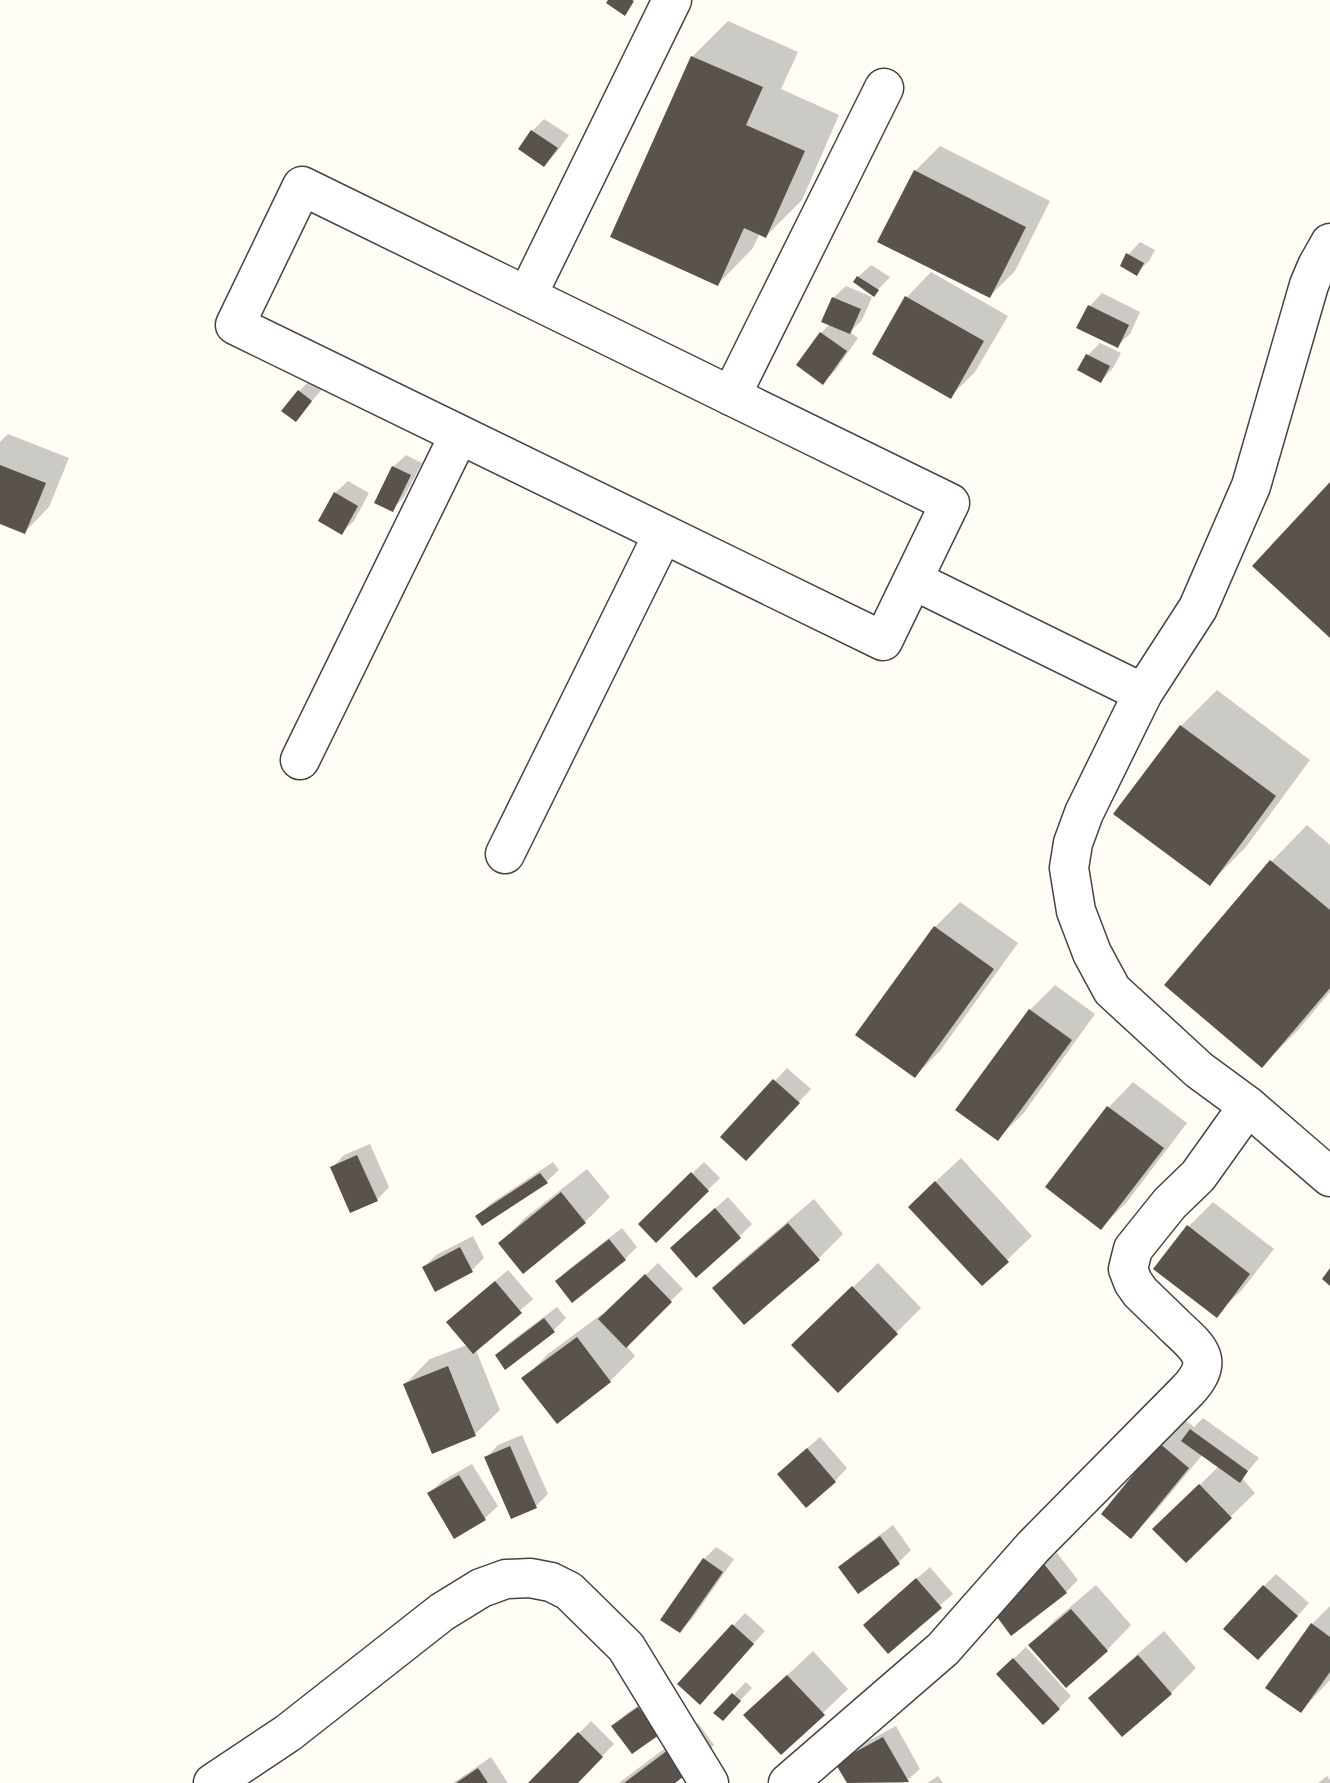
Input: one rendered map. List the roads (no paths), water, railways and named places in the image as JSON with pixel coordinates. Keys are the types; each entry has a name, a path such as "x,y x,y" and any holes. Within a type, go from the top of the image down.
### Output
{"street":[{"path":"527,296 672,0"},
{"path":"731,396 884,88"},
{"path":"302,186 527,296 950,503 883,641 235,325 302,186"},
{"path":"1330,243 1309,285 1251,485 1198,608 1143,693 1084,813 1073,843 1069,868 1076,911 1092,953 1112,990 1199,1070 1248,1107 1330,1177"},
{"path":"300,760 459,435"},
{"path":"505,854 663,534"},
{"path":"913,580 1143,693"},
{"path":"788,1783 943,1649 1033,1547 1197,1380 1202,1361 1199,1348 1140,1292 1128,1269 1129,1262 1133,1249 1170,1203 1198,1177 1248,1107"},
{"path":"213,1783 288,1733 442,1612 481,1588 506,1579 530,1578 551,1582 569,1591 626,1647 709,1783"}]}
